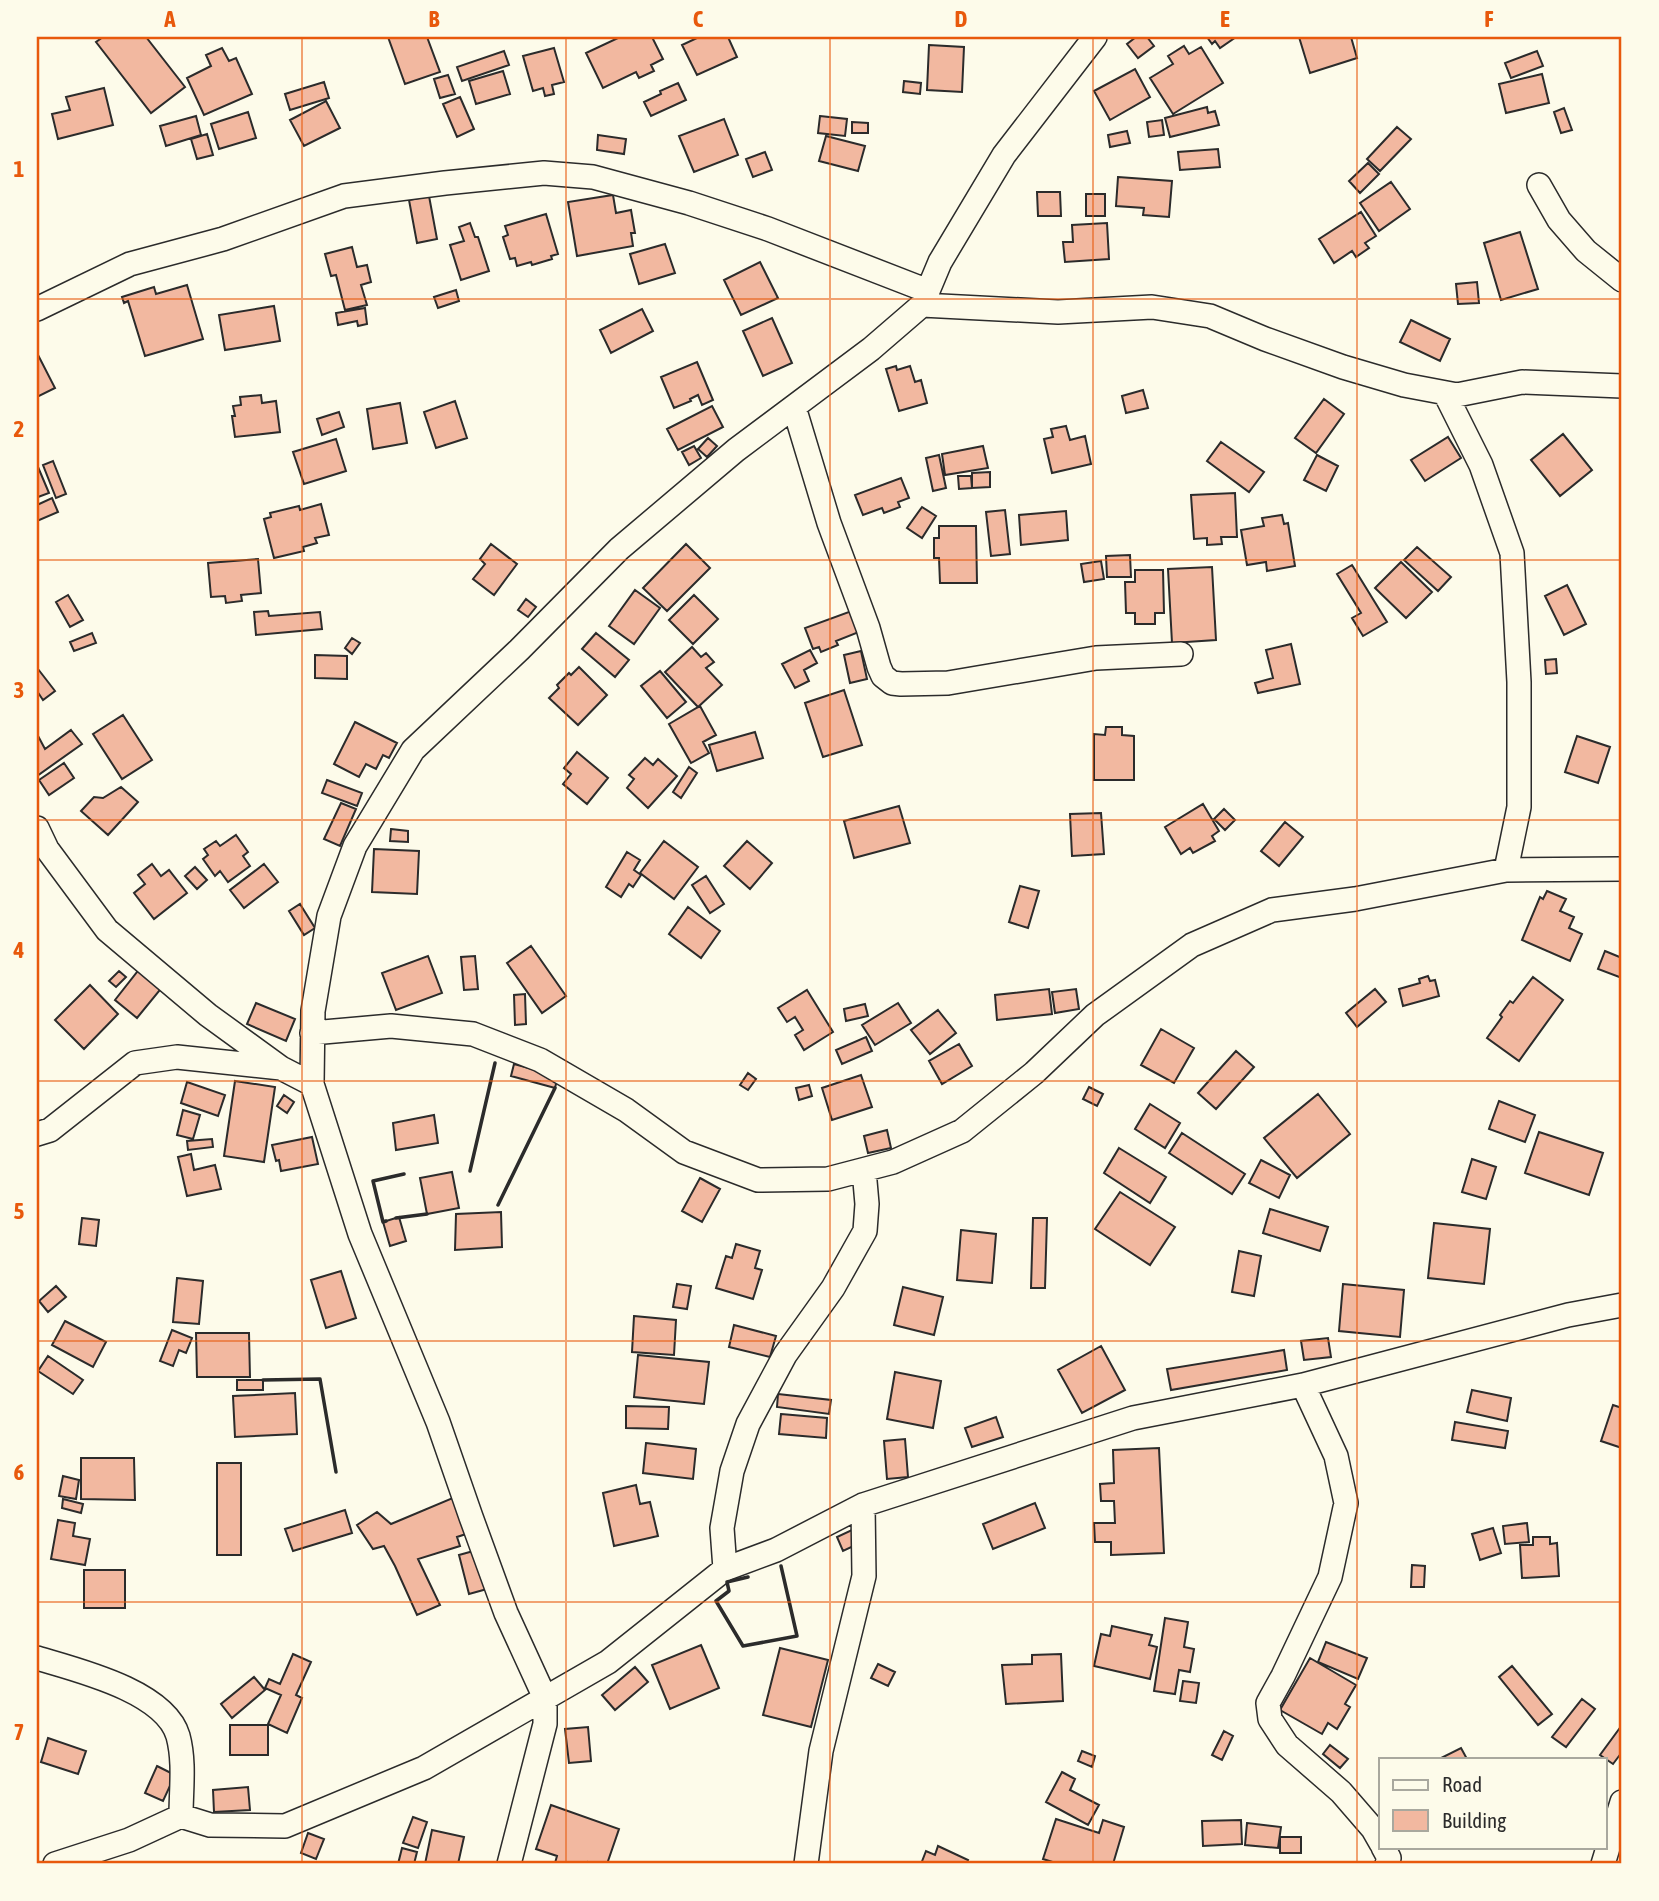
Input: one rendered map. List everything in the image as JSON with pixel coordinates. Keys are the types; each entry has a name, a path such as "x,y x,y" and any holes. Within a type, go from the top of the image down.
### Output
{"street":[{"path":"509,1864 545,1724 545,1698 506,1613 438,1422 360,1234 312,1084 313,1011 329,916 355,846 413,750 519,650 619,549 736,450 871,349 925,298 940,262 1004,155 1095,37"},
{"path":"37,309 130,264 223,239 344,196 544,173 593,177 688,202 768,229 925,298 1058,312 1152,307 1210,316 1265,340 1342,368 1457,395 1522,382 1622,386"},
{"path":"1539,185 1559,220 1586,251 1622,280"},
{"path":"1445,393 1481,465 1511,553 1519,682 1519,807 1506,870"},
{"path":"794,407 829,523 868,628 879,667 883,676 892,683 948,683 1096,658 1181,654"},
{"path":"37,828 47,849 107,930 208,1015 281,1068 312,1084"},
{"path":"313,1033 391,1026 473,1034 540,1060 626,1110 684,1152 758,1180 828,1180 893,1162 962,1131 1034,1073 1095,1016 1192,945 1272,911 1506,870 1622,869"},
{"path":"37,1134 50,1130 135,1063 177,1057 281,1068"},
{"path":"725,1569 722,1528 733,1471 748,1424 785,1355 834,1288 865,1231 867,1204 864,1170"},
{"path":"55,1864 129,1840 181,1816 210,1825 285,1826 424,1768 608,1662 725,1569 776,1550 863,1504 1133,1418 1303,1385 1568,1315 1622,1305"},
{"path":"1303,1385 1336,1456 1346,1503 1330,1577 1268,1703 1270,1719 1287,1745 1341,1792 1379,1840"},
{"path":"806,1864 821,1751 864,1576 863,1504"},
{"path":"37,1658 99,1677 141,1695 161,1709 177,1733 182,1761 181,1816"},
{"path":"1603,1864 1622,1802"},
{"path":"1384,1848 1389,1858 1387,1864"}],"building":[{"path":"103,37 146,37 185,87 151,113 96,42"},
{"path":"388,37 427,37 440,72 405,84"},
{"path":"620,37 652,37 663,59 651,65 654,71 639,78 636,72 603,88 586,53"},
{"path":"699,37 728,37 737,57 697,75 682,45"},
{"path":"1136,37 1147,37 1154,46 1138,58 1127,44"},
{"path":"1207,37 1236,37 1220,48 1215,41 1212,44"},
{"path":"1299,37 1351,37 1357,58 1310,73"},
{"path":"929,45 964,47 962,92 927,90"},
{"path":"1184,46 1189,54 1201,47 1223,83 1173,114 1150,78 1173,64 1168,56"},
{"path":"222,48 229,61 236,58 252,94 204,115 187,78 211,66 206,55"},
{"path":"554,48 564,82 552,85 554,94 545,96 543,88 533,91 523,56"},
{"path":"504,51 509,65 462,81 457,67"},
{"path":"1537,51 1543,66 1511,78 1505,63"},
{"path":"1135,69 1150,97 1110,120 1094,91"},
{"path":"503,71 510,94 476,104 469,81"},
{"path":"1542,74 1549,103 1506,113 1499,84"},
{"path":"448,75 455,94 440,98 434,79"},
{"path":"904,81 921,83 920,94 903,92"},
{"path":"324,82 329,98 290,110 285,94"},
{"path":"678,83 686,100 651,116 644,102"},
{"path":"104,88 113,125 58,139 52,114 70,110 66,97"},
{"path":"460,97 474,129 457,137 443,104"},
{"path":"326,101 340,128 304,146 290,120"},
{"path":"1207,107 1208,113 1215,111 1219,125 1170,137 1165,118"},
{"path":"1564,108 1572,130 1561,133 1554,112"},
{"path":"248,112 256,138 219,149 211,124"},
{"path":"196,116 201,135 166,146 160,126"},
{"path":"820,116 847,119 845,136 818,133"},
{"path":"724,119 738,155 694,172 679,136"},
{"path":"1162,120 1164,135 1149,137 1147,122"},
{"path":"852,122 868,123 868,133 852,133"},
{"path":"1397,127 1411,139 1380,171 1367,159"},
{"path":"1127,131 1130,143 1110,147 1108,135"},
{"path":"207,134 213,155 197,159 191,139"},
{"path":"598,135 626,139 624,154 597,150"},
{"path":"826,136 865,146 858,171 819,161"},
{"path":"1218,149 1220,167 1180,170 1178,152"},
{"path":"765,152 772,170 753,177 746,159"},
{"path":"1368,163 1379,174 1360,193 1349,181"},
{"path":"1118,177 1172,181 1169,217 1143,215 1144,208 1116,206"},
{"path":"1391,182 1410,209 1379,231 1360,203"},
{"path":"1037,192 1060,192 1061,216 1038,216"},
{"path":"1086,194 1105,194 1105,216 1086,216"},
{"path":"613,195 616,213 631,210 635,233 631,233 633,246 577,256 568,202"},
{"path":"429,196 437,239 417,243 409,200"},
{"path":"1361,212 1376,236 1365,243 1369,248 1356,257 1352,251 1334,263 1319,239"},
{"path":"546,214 558,254 551,256 552,259 532,265 531,262 517,266 515,258 510,259 503,237 508,235 505,226"},
{"path":"470,223 475,237 478,237 489,271 461,280 450,245 464,241 459,227"},
{"path":"1107,223 1109,259 1065,262 1063,242 1073,242 1072,225"},
{"path":"1520,232 1538,289 1501,300 1484,243"},
{"path":"665,244 675,273 639,284 630,254"},
{"path":"352,247 357,267 367,265 371,282 361,285 367,305 345,310 336,275 331,276 325,254"},
{"path":"760,262 778,298 741,315 724,280"},
{"path":"1477,282 1479,303 1458,304 1456,284"},
{"path":"187,285 203,339 145,356 128,301 124,303 122,297 154,287 156,294"},
{"path":"456,290 459,301 438,308 434,297"},
{"path":"274,306 280,341 225,350 219,315"},
{"path":"365,308 367,324 358,326 357,321 338,325 336,313"},
{"path":"642,309 653,331 611,353 600,330"},
{"path":"772,318 792,363 763,376 743,331"},
{"path":"1411,320 1450,339 1440,361 1400,342"},
{"path":"37,353 55,388 37,397"},
{"path":"697,362 713,400 702,405 698,395 674,408 661,377"},
{"path":"896,366 897,370 910,366 915,382 921,380 927,403 899,411 886,369"},
{"path":"1143,390 1148,408 1126,413 1122,396"},
{"path":"261,395 262,403 276,401 280,432 235,437 233,406 241,405 240,397"},
{"path":"1324,399 1344,414 1316,453 1295,438"},
{"path":"455,401 467,438 436,448 424,412"},
{"path":"400,403 407,443 373,449 367,409"},
{"path":"712,406 723,427 678,450 667,429"},
{"path":"339,412 344,427 322,435 317,419"},
{"path":"1066,426 1070,440 1085,436 1091,464 1052,473 1044,439 1053,437 1051,429"},
{"path":"1563,434 1592,470 1560,496 1531,460"},
{"path":"1448,437 1461,458 1425,481 1411,460"},
{"path":"708,438 717,446 707,457 698,449"},
{"path":"336,439 346,471 304,484 293,452"},
{"path":"1221,442 1264,472 1249,492 1207,461"},
{"path":"694,446 701,458 689,465 682,452"},
{"path":"983,446 988,468 945,475 942,454"},
{"path":"939,455 946,488 933,491 926,458"},
{"path":"1317,455 1338,466 1326,491 1304,480"},
{"path":"53,461 66,494 56,498 43,465"},
{"path":"37,468 49,493 38,497"},
{"path":"990,472 990,487 972,488 972,473"},
{"path":"958,476 971,476 972,488 959,489"},
{"path":"901,478 909,498 898,502 900,507 884,513 882,508 863,515 855,495"},
{"path":"1235,493 1237,537 1221,537 1222,544 1207,545 1207,538 1194,539 1191,495"},
{"path":"52,498 58,512 37,521 37,505"},
{"path":"321,504 329,535 315,538 317,543 303,547 304,551 274,558 264,519 271,517 270,513 299,506 300,510"},
{"path":"922,507 936,516 922,538 907,528"},
{"path":"1005,510 1010,554 991,556 986,512"},
{"path":"1066,511 1068,540 1021,545 1019,515"},
{"path":"1282,515 1284,524 1288,523 1295,566 1267,571 1266,562 1247,565 1241,530 1264,526 1262,518"},
{"path":"939,526 976,526 977,583 940,583 939,558 934,558 934,538 939,538"},
{"path":"491,544 517,564 494,595 473,579 485,564 480,559"},
{"path":"686,544 710,568 667,611 643,588"},
{"path":"1417,547 1451,577 1438,591 1404,560"},
{"path":"1130,555 1131,577 1107,577 1106,556"},
{"path":"258,559 261,593 241,595 242,601 226,603 225,596 211,597 208,563"},
{"path":"1101,561 1104,579 1084,582 1081,564"},
{"path":"1401,562 1432,592 1406,618 1375,588"},
{"path":"1352,565 1387,622 1363,636 1352,618 1361,613 1337,574"},
{"path":"1212,567 1216,640 1172,643 1168,569"},
{"path":"1135,570 1163,570 1164,613 1155,613 1155,624 1135,624 1135,613 1126,613 1125,582 1135,582"},
{"path":"1567,585 1586,624 1564,635 1545,596"},
{"path":"635,590 660,608 634,644 609,626"},
{"path":"68,595 83,620 70,627 56,602"},
{"path":"694,595 718,619 693,644 669,620"},
{"path":"526,599 536,607 528,617 518,610"},
{"path":"857,609 864,630 836,641 838,645 821,652 819,647 813,649 805,628"},
{"path":"268,611 269,616 320,612 322,629 256,635 254,612"},
{"path":"92,633 96,643 74,651 70,642"},
{"path":"596,633 629,660 615,677 582,649"},
{"path":"352,638 360,643 352,654 345,648"},
{"path":"1291,644 1300,684 1258,693 1255,683 1273,678 1266,650"},
{"path":"692,647 701,657 706,653 714,662 706,668 722,685 698,707 665,672"},
{"path":"810,650 817,663 804,670 809,681 795,688 782,664"},
{"path":"861,651 867,679 850,683 844,655"},
{"path":"315,655 347,656 347,679 315,678"},
{"path":"1556,659 1557,673 1546,674 1545,660"},
{"path":"579,667 607,695 578,725 549,698 559,688 557,685"},
{"path":"38,669 55,691 43,700 37,691"},
{"path":"660,671 686,702 667,718 641,686"},
{"path":"844,690 862,745 823,757 805,703"},
{"path":"700,706 716,735 703,742 709,753 691,763 669,724"},
{"path":"123,715 152,760 122,779 93,734"},
{"path":"355,722 397,743 389,758 383,755 376,769 366,764 359,777 334,764"},
{"path":"1106,727 1122,727 1122,735 1134,736 1134,780 1094,780 1094,734 1105,735"},
{"path":"71,730 82,744 37,776 37,734 45,749"},
{"path":"755,732 763,758 717,771 709,745"},
{"path":"1577,736 1610,747 1598,783 1565,772"},
{"path":"577,752 608,778 587,804 563,784 571,774 564,768"},
{"path":"645,758 653,765 658,759 677,776 648,808 627,788 634,779 629,775"},
{"path":"64,763 74,778 49,795 39,780"},
{"path":"689,767 697,773 681,798 673,792"},
{"path":"327,780 362,793 357,806 322,793"},
{"path":"121,787 138,802 108,835 81,811 94,797 103,798"},
{"path":"341,803 356,809 340,846 324,839"},
{"path":"1203,804 1219,831 1212,836 1215,841 1193,853 1190,848 1181,854 1165,827"},
{"path":"899,806 910,843 854,858 844,821"},
{"path":"1224,809 1235,820 1225,830 1214,819"},
{"path":"1101,813 1104,854 1072,856 1070,814"},
{"path":"1285,822 1303,837 1279,866 1261,851"},
{"path":"391,829 408,831 408,842 390,841"},
{"path":"236,835 248,852 243,856 250,866 228,882 220,871 215,876 203,859 208,855 204,849 216,841 220,846"},
{"path":"664,841 698,867 674,899 640,873"},
{"path":"747,841 772,863 750,889 724,866"},
{"path":"374,849 419,851 417,894 372,892"},
{"path":"627,852 640,860 634,870 641,875 633,887 629,884 621,897 606,887"},
{"path":"152,864 161,876 169,870 187,893 154,919 134,893 145,884 138,875"},
{"path":"264,864 278,882 244,908 230,890"},
{"path":"195,867 207,880 197,889 185,876"},
{"path":"706,876 724,904 710,913 692,885"},
{"path":"1020,886 1039,891 1028,928 1009,922"},
{"path":"1547,891 1566,899 1560,911 1574,917 1569,928 1582,934 1570,961 1522,940 1540,897 1543,899"},
{"path":"300,904 315,928 304,935 289,911"},
{"path":"688,907 720,931 701,958 669,934"},
{"path":"531,946 566,996 542,1013 507,963"},
{"path":"1605,951 1622,958 1622,978 1598,969"},
{"path":"428,956 442,993 396,1010 382,973"},
{"path":"475,956 478,989 464,990 461,957"},
{"path":"141,967 164,985 137,1018 115,1000"},
{"path":"119,971 126,977 116,987 109,981"},
{"path":"1428,976 1430,981 1435,980 1439,996 1403,1006 1399,989 1420,983 1419,979"},
{"path":"1533,977 1563,1000 1519,1061 1487,1038 1510,1001 1513,1003"},
{"path":"90,985 118,1014 84,1049 55,1020"},
{"path":"1049,989 1052,1014 997,1020 995,995"},
{"path":"1076,989 1079,1009 1055,1013 1052,992"},
{"path":"1375,989 1386,1002 1357,1027 1346,1013"},
{"path":"807,990 833,1032 804,1050 795,1035 803,1030 795,1017 787,1022 778,1008"},
{"path":"525,994 526,1024 515,1025 514,995"},
{"path":"256,1003 295,1019 286,1041 247,1024"},
{"path":"898,1003 911,1023 875,1045 862,1025"},
{"path":"865,1004 868,1016 846,1021 844,1009"},
{"path":"938,1010 956,1033 930,1054 911,1030"},
{"path":"1161,1029 1194,1048 1174,1083 1141,1065"},
{"path":"866,1037 872,1051 842,1064 836,1050"},
{"path":"959,1044 972,1066 942,1084 929,1061"},
{"path":"1236,1051 1254,1067 1216,1109 1198,1093"},
{"path":"514,1064 558,1076 555,1088 511,1076"},
{"path":"748,1073 756,1079 748,1090 740,1085"},
{"path":"861,1075 872,1107 832,1120 822,1088"},
{"path":"235,1081 275,1087 264,1162 224,1156"},
{"path":"187,1082 225,1095 218,1116 181,1103"},
{"path":"809,1085 812,1096 799,1100 796,1088"},
{"path":"1089,1087 1103,1094 1097,1106 1083,1099"},
{"path":"1318,1094 1350,1134 1297,1178 1264,1138"},
{"path":"284,1095 294,1102 287,1113 277,1106"},
{"path":"1499,1101 1535,1115 1525,1142 1489,1129"},
{"path":"1150,1104 1180,1123 1165,1148 1135,1129"},
{"path":"183,1110 200,1115 193,1139 177,1135"},
{"path":"434,1115 438,1143 396,1150 393,1123"},
{"path":"887,1130 891,1148 868,1153 864,1136"},
{"path":"1539,1132 1603,1153 1589,1195 1525,1173"},
{"path":"1182,1133 1245,1174 1232,1194 1169,1153"},
{"path":"312,1137 318,1164 281,1171 272,1145"},
{"path":"212,1139 213,1147 188,1150 187,1141"},
{"path":"1119,1148 1166,1177 1150,1203 1104,1173"},
{"path":"191,1154 194,1170 215,1165 221,1189 187,1196 178,1157"},
{"path":"1472,1159 1496,1167 1486,1199 1462,1192"},
{"path":"1261,1160 1290,1175 1279,1198 1249,1183"},
{"path":"452,1172 459,1208 427,1214 420,1178"},
{"path":"700,1178 720,1189 702,1222 682,1211"},
{"path":"1120,1192 1175,1227 1150,1265 1095,1229"},
{"path":"1270,1209 1328,1227 1320,1251 1263,1233"},
{"path":"501,1212 502,1247 455,1250 456,1214"},
{"path":"399,1217 406,1241 390,1246 383,1222"},
{"path":"82,1218 99,1220 96,1246 79,1244"},
{"path":"1033,1218 1047,1218 1045,1288 1031,1288"},
{"path":"1434,1223 1490,1229 1484,1284 1428,1278"},
{"path":"961,1230 996,1234 992,1283 957,1280"},
{"path":"736,1244 760,1251 755,1268 762,1270 753,1299 716,1288 726,1256 732,1258"},
{"path":"1239,1251 1261,1256 1254,1296 1232,1292"},
{"path":"341,1271 356,1318 326,1328 311,1280"},
{"path":"177,1278 203,1281 199,1324 173,1322"},
{"path":"677,1284 691,1286 687,1309 673,1307"},
{"path":"1343,1284 1404,1290 1400,1337 1339,1331"},
{"path":"56,1286 66,1297 48,1312 39,1301"},
{"path":"903,1287 943,1297 934,1335 894,1325"},
{"path":"634,1316 676,1320 674,1355 632,1352"},
{"path":"65,1321 106,1342 93,1367 52,1345"},
{"path":"734,1325 776,1336 770,1357 729,1347"},
{"path":"172,1330 192,1338 186,1353 179,1350 173,1366 160,1361"},
{"path":"196,1333 249,1333 250,1377 197,1377"},
{"path":"1328,1338 1331,1357 1304,1360 1301,1341"},
{"path":"1101,1346 1125,1390 1082,1413 1058,1370"},
{"path":"1284,1350 1287,1370 1171,1390 1167,1369"},
{"path":"638,1355 709,1362 704,1404 634,1397"},
{"path":"48,1356 83,1380 73,1394 38,1371"},
{"path":"895,1372 941,1381 933,1428 887,1419"},
{"path":"237,1380 263,1380 263,1390 237,1390"},
{"path":"1472,1390 1511,1398 1507,1421 1467,1412"},
{"path":"295,1393 297,1434 235,1437 233,1396"},
{"path":"778,1394 831,1400 829,1414 777,1407"},
{"path":"1613,1405 1622,1408 1622,1448 1601,1441"},
{"path":"626,1406 669,1407 668,1429 626,1428"},
{"path":"781,1414 827,1418 826,1438 779,1434"},
{"path":"996,1417 1003,1437 972,1447 965,1428"},
{"path":"1455,1422 1508,1431 1505,1448 1452,1440"},
{"path":"905,1439 908,1477 887,1479 884,1441"},
{"path":"646,1443 696,1449 693,1479 643,1473"},
{"path":"1159,1448 1164,1553 1111,1555 1111,1542 1095,1542 1094,1523 1115,1523 1114,1501 1101,1501 1100,1484 1114,1483 1113,1450"},
{"path":"81,1458 134,1458 135,1500 81,1499"},
{"path":"217,1463 241,1463 241,1555 217,1555"},
{"path":"63,1476 79,1480 76,1499 59,1496"},
{"path":"636,1485 640,1504 650,1502 658,1536 614,1546 603,1493"},
{"path":"455,1497 466,1534 457,1537 460,1546 418,1559 440,1605 417,1615 384,1546 373,1549 357,1525 377,1512 391,1524"},
{"path":"63,1499 83,1504 81,1513 62,1508"},
{"path":"1035,1503 1045,1528 993,1549 983,1524"},
{"path":"345,1510 352,1533 293,1551 285,1529"},
{"path":"58,1520 75,1523 73,1536 90,1539 85,1565 51,1559"},
{"path":"1527,1523 1529,1542 1505,1544 1503,1526"},
{"path":"1493,1528 1501,1553 1480,1560 1472,1534"},
{"path":"854,1529 860,1543 843,1551 837,1537"},
{"path":"1533,1537 1550,1537 1550,1544 1557,1543 1559,1576 1522,1578 1520,1545 1533,1545"},
{"path":"477,1550 487,1589 469,1594 459,1555"},
{"path":"1412,1565 1425,1566 1424,1587 1411,1587"},
{"path":"84,1570 125,1570 125,1608 84,1608"},
{"path":"1165,1618 1188,1622 1184,1647 1194,1649 1190,1672 1179,1670 1175,1694 1154,1691"},
{"path":"1112,1626 1152,1635 1149,1645 1157,1647 1150,1679 1094,1666 1101,1634 1110,1636"},
{"path":"1326,1642 1367,1658 1358,1679 1318,1662"},
{"path":"701,1645 719,1688 670,1709 652,1665"},
{"path":"780,1648 828,1660 811,1727 763,1715"},
{"path":"293,1654 311,1662 296,1695 302,1698 287,1733 268,1724 281,1695 265,1688 269,1679 280,1684"},
{"path":"1061,1654 1063,1701 1006,1704 1002,1665 1032,1664 1032,1655"},
{"path":"1310,1658 1356,1685 1345,1704 1350,1707 1337,1729 1328,1723 1322,1734 1280,1710"},
{"path":"878,1664 895,1672 888,1686 871,1678"},
{"path":"1512,1666 1552,1714 1538,1725 1499,1677"},
{"path":"635,1667 648,1682 615,1710 602,1695"},
{"path":"254,1677 265,1690 232,1718 221,1704"},
{"path":"1183,1681 1199,1683 1196,1703 1180,1701"},
{"path":"1582,1699 1595,1709 1566,1747 1552,1737"},
{"path":"230,1725 268,1725 268,1755 230,1755"},
{"path":"1622,1725 1622,1752 1613,1764 1600,1755"},
{"path":"588,1727 591,1761 569,1763 565,1729"},
{"path":"1224,1731 1233,1736 1222,1760 1212,1755"},
{"path":"48,1738 86,1751 78,1774 41,1762"},
{"path":"1330,1745 1348,1759 1340,1768 1323,1754"},
{"path":"1461,1748 1466,1758 1441,1758"},
{"path":"1082,1751 1095,1756 1092,1767 1078,1761"},
{"path":"157,1766 175,1775 163,1801 145,1793"},
{"path":"1062,1772 1075,1779 1070,1790 1099,1805 1088,1825 1046,1802"},
{"path":"248,1787 250,1810 214,1812 213,1790"},
{"path":"551,1805 619,1829 607,1864 559,1864 555,1863 557,1856 536,1849"},
{"path":"413,1817 427,1822 418,1848 403,1843"},
{"path":"1056,1819 1099,1833 1103,1820 1124,1827 1113,1864 1059,1864 1043,1859"},
{"path":"1241,1820 1242,1844 1203,1846 1202,1821"},
{"path":"1247,1823 1281,1827 1278,1848 1245,1845"},
{"path":"432,1830 464,1837 458,1864 425,1864"},
{"path":"308,1833 324,1839 316,1859 301,1853"},
{"path":"1280,1837 1301,1837 1301,1853 1280,1853"},
{"path":"938,1846 968,1860 966,1864 921,1864 926,1851 935,1855"},
{"path":"402,1848 417,1852 414,1864 398,1864"}],"wall":[{"path":"470,1171 495,1063"},
{"path":"498,1205 555,1088"},
{"path":"386,1221 383,1222 373,1181 404,1174"},
{"path":"396,1218 427,1214"},
{"path":"263,1380 320,1379 336,1472"},
{"path":"748,1577 727,1582 729,1591 716,1601 743,1646 797,1636 781,1566"}]}
